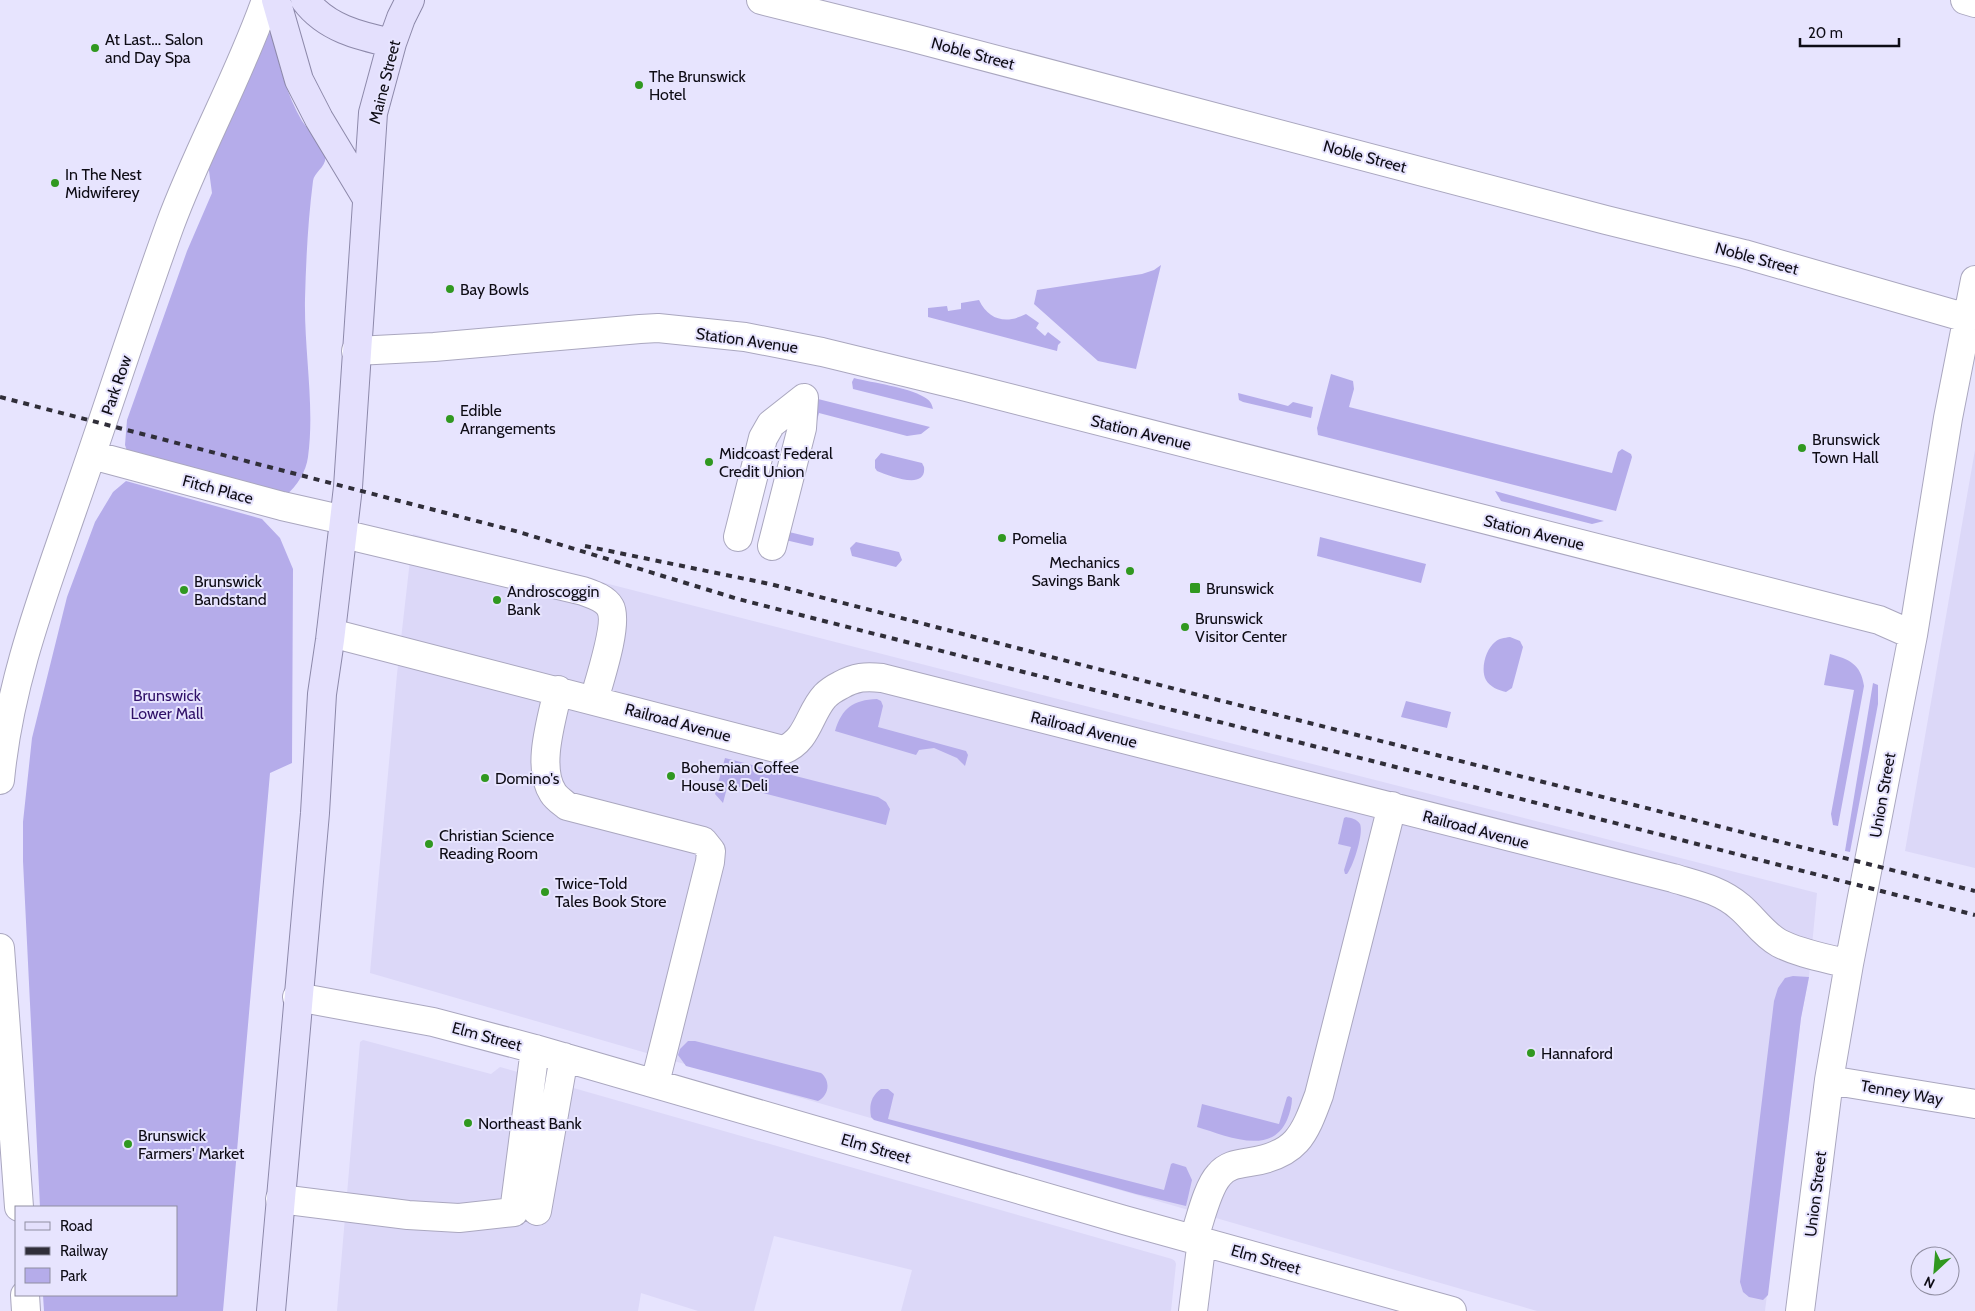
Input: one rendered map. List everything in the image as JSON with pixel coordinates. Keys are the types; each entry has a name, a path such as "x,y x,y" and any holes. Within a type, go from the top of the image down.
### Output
{"main road":[{"path":"276,0 299,80 319,119 366,197"},
{"path":"305,0 318,14 342,30 392,43"},
{"name":"Maine Street","path":"271,1311 314,812 322,694 344,527 373,113 392,43 410,0"}],"street":[{"name":"Park Row","path":"0,780 9,712 28,636 170,225 198,154 249,45 266,0"},
{"name":"Noble Street","path":"762,0 910,37 1606,220 1744,254 1967,318"},
{"path":"1965,0 1975,3"},
{"name":"Union Street","path":"1800,1311 1829,1080 1849,964 1913,635 1946,428 1975,280"},
{"name":"Station Avenue","path":"356,351 434,347 658,328 745,337 815,350 966,387 1631,556 1879,620 1913,635"},
{"path":"795,405 802,428 755,541 763,438 771,424 795,405"},
{"name":"Fitch Place","path":"92,455 264,501 344,527 583,591 600,598 610,607 612,617 606,655 594,700"},
{"name":"Railroad Avenue","path":"331,633 558,690 783,750 792,747 800,738 823,697 830,690 853,678 866,676 882,678 1673,878 1725,895 1765,933 1780,943 1804,952 1849,964"},
{"path":"558,690 545,768 547,782 553,794 567,806 703,841 711,851 710,862 655,1083"},
{"path":"1193,1311 1198,1239 1210,1191 1219,1174 1229,1167 1280,1155 1292,1146 1303,1133 1311,1116 1319,1095 1392,806"},
{"path":"0,948 19,1206"},
{"name":"Elm Street","path":"298,997 432,1022 535,1049 1452,1311"},
{"path":"280,1199 459,1218 514,1212 535,1049"},
{"path":"537,1210 564,1057"},
{"name":"Tenney Way","path":"1829,1080 1975,1104"},
{"path":"25,1296 26,1311"}],"shaded area":[{"path":"1975,450 1975,868 1905,851"},
{"path":"413,534 1817,893 1809,977 1801,1018 1765,1311 1537,1311 370,973 397,674"},
{"path":"363,1040 491,1074 500,1067 1172,1259 1176,1264 1171,1311 901,1311 912,1270 774,1236 754,1311 698,1311 641,1293 638,1311 337,1311 360,1042"}],"green space":[{"path":"269,33 273,35 280,68 292,101 302,121 321,145 325,155 325,162 313,181 308,240 305,319 310,398 308,457 300,478 286,495 128,454 125,445 127,420 187,251 212,193 207,156"},
{"path":"1161,265 1136,369 1098,361 1034,304 1037,290 1142,274 1154,270"},
{"path":"979,300 988,312 999,319 1012,319 1026,314 1039,323 1036,328 1045,336 1048,332 1061,342 1058,345 1057,351 928,317 928,308 947,306 948,311 961,309 961,303"},
{"path":"1331,374 1353,381 1354,389 1349,407 1612,473 1618,452 1622,449 1631,454 1632,457 1616,511 1318,435 1317,428"},
{"path":"854,378 900,388 917,394 926,398 933,409 853,389 852,382"},
{"path":"1238,393 1288,406 1293,402 1313,407 1311,418 1243,402 1239,400"},
{"path":"818,399 930,427 921,434 907,436 819,413 789,532 814,538 813,545 811,546 781,539"},
{"path":"881,453 922,463 924,467 923,474 920,478 906,480 877,471 875,460"},
{"name":"Brunswick Lower Mall","path":"126,481 262,519 280,538 293,569 292,763 270,773 223,1311 44,1311 43,1296 178,1296 178,1206 40,1206 23,861 23,822 32,738 67,597 95,522 113,492"},
{"path":"1495,491 1604,521 1592,524 1501,501"},
{"path":"1320,537 1426,564 1421,583 1317,556"},
{"path":"856,542 899,552 902,560 896,567 852,556 850,548"},
{"path":"1510,637 1520,641 1523,647 1512,688 1506,692 1490,685 1484,675 1484,665 1492,645 1502,638"},
{"path":"1830,654 1843,658 1853,664 1860,672 1864,686 1838,826 1833,825 1831,814 1854,690 1824,685"},
{"path":"1873,683 1878,685 1878,704 1850,852 1845,851"},
{"path":"877,699 881,701 883,706 878,727 966,751 968,755 965,766 957,758 934,748 919,750 916,755 835,731 841,716 850,707 861,701"},
{"path":"1406,701 1451,712 1447,728 1401,717"},
{"path":"725,758 878,797 886,802 890,809 886,825 728,784 723,803 715,794"},
{"path":"1344,818 1357,821 1361,828 1355,857 1347,874 1345,874 1344,870 1351,847 1338,844"},
{"path":"1793,976 1809,977 1801,1018 1768,1295 1763,1300 1749,1297 1743,1292 1740,1282 1774,1001 1778,988 1785,978"},
{"path":"688,1041 695,1041 821,1073 827,1084 825,1095 818,1101 686,1066 678,1055 680,1049"},
{"path":"881,1089 888,1089 894,1094 888,1119 1164,1190 1171,1164 1186,1167 1192,1180 1186,1206 1136,1194 874,1120 871,1117 870,1109 873,1098"},
{"path":"1287,1097 1292,1098 1292,1101 1287,1120 1280,1131 1270,1138 1259,1141 1246,1140 1197,1127 1202,1104 1279,1124"}],"railway":[{"path":"0,397 519,532 738,599 1975,915"},
{"path":"585,546 770,584 1175,689 1975,891"}],"place":[{"name":"At Last... Salon and Day Spa","path":"95,48"},
{"name":"The Brunswick Hotel","path":"639,85"},
{"name":"In The Nest Midwiferey","path":"55,183"},
{"name":"Bay Bowls","path":"450,289"},
{"name":"Edible Arrangements","path":"450,419"},
{"name":"Brunswick Town Hall","path":"1802,448"},
{"name":"Midcoast Federal Credit Union","path":"709,462"},
{"name":"Pomelia","path":"1002,538"},
{"name":"Mechanics Savings Bank","path":"1130,571"},
{"name":"Brunswick","path":"1195,588"},
{"name":"Brunswick Bandstand","path":"184,590"},
{"name":"Androscoggin Bank","path":"497,600"},
{"name":"Brunswick Visitor Center","path":"1185,627"},
{"name":"Bohemian Coffee House & Deli","path":"671,776"},
{"name":"Domino's","path":"485,778"},
{"name":"Christian Science Reading Room","path":"429,844"},
{"name":"Twice-Told Tales Book Store","path":"545,892"},
{"name":"Hannaford","path":"1531,1053"},
{"name":"Northeast Bank","path":"468,1123"},
{"name":"Brunswick Farmers' Market","path":"128,1144"}]}
